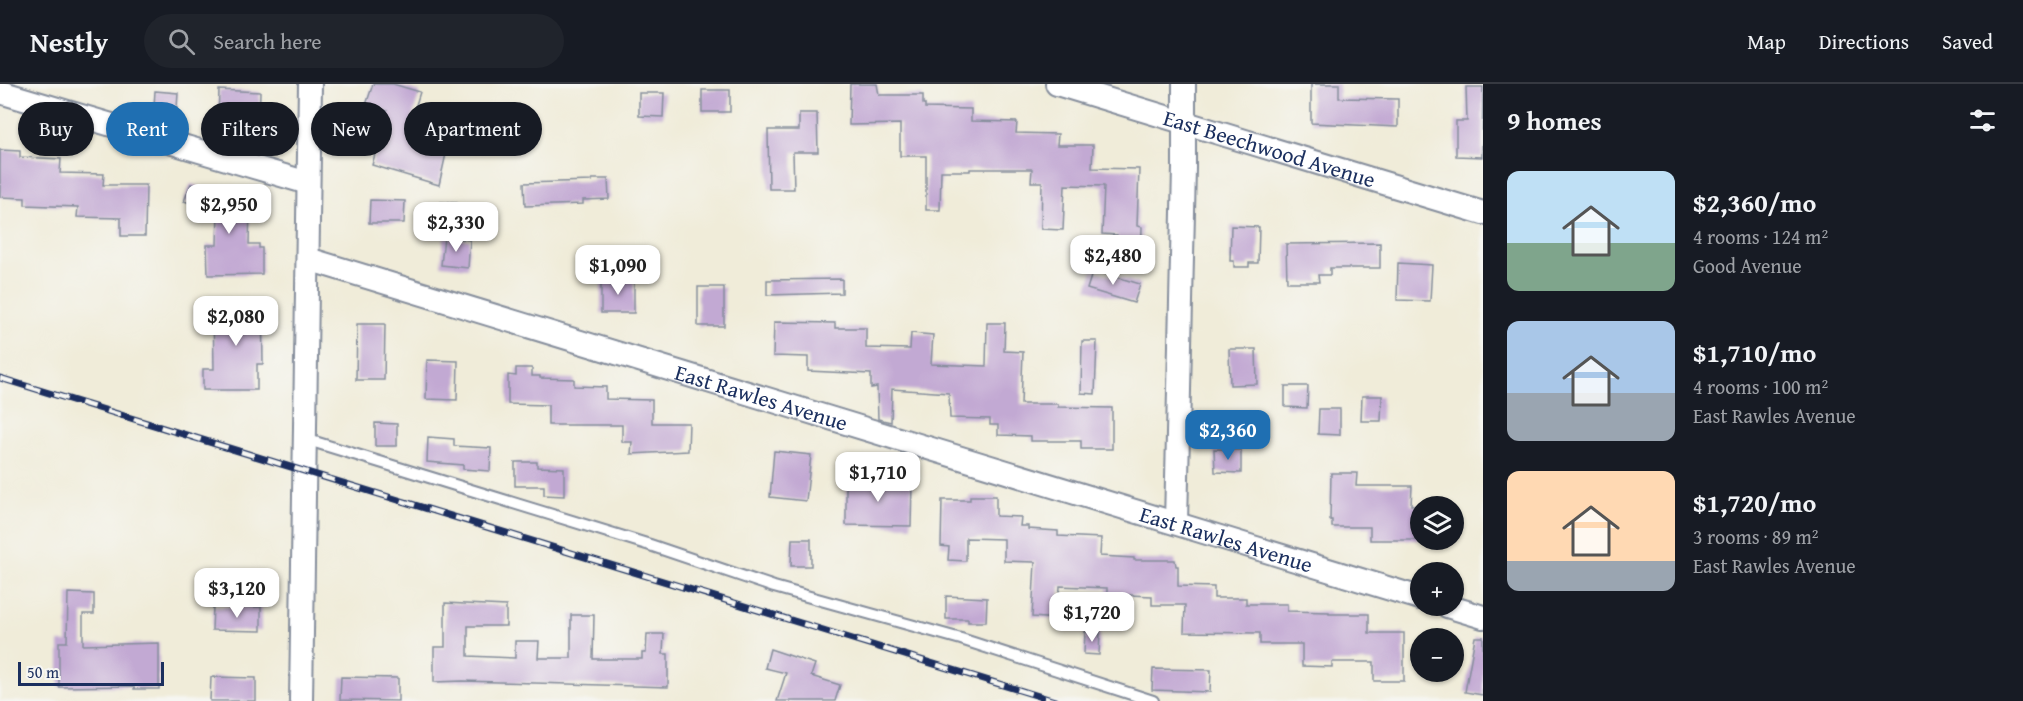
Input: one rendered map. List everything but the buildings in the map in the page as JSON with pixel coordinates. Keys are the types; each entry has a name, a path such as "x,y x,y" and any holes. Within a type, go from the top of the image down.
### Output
{"street":[{"path":"301,701 310,84"},
{"name":"East Beechwood Avenue","path":"1057,84 1483,213"},
{"path":"1176,523 1184,84"},
{"path":"0,92 308,183"},
{"name":"East Rawles Avenue","path":"308,259 1410,595"},
{"path":"1464,611 1483,617"}],"lane":[{"path":"305,439 650,545 774,587 961,639 1153,701"}],"railway":[{"path":"0,378 1055,701"}]}
